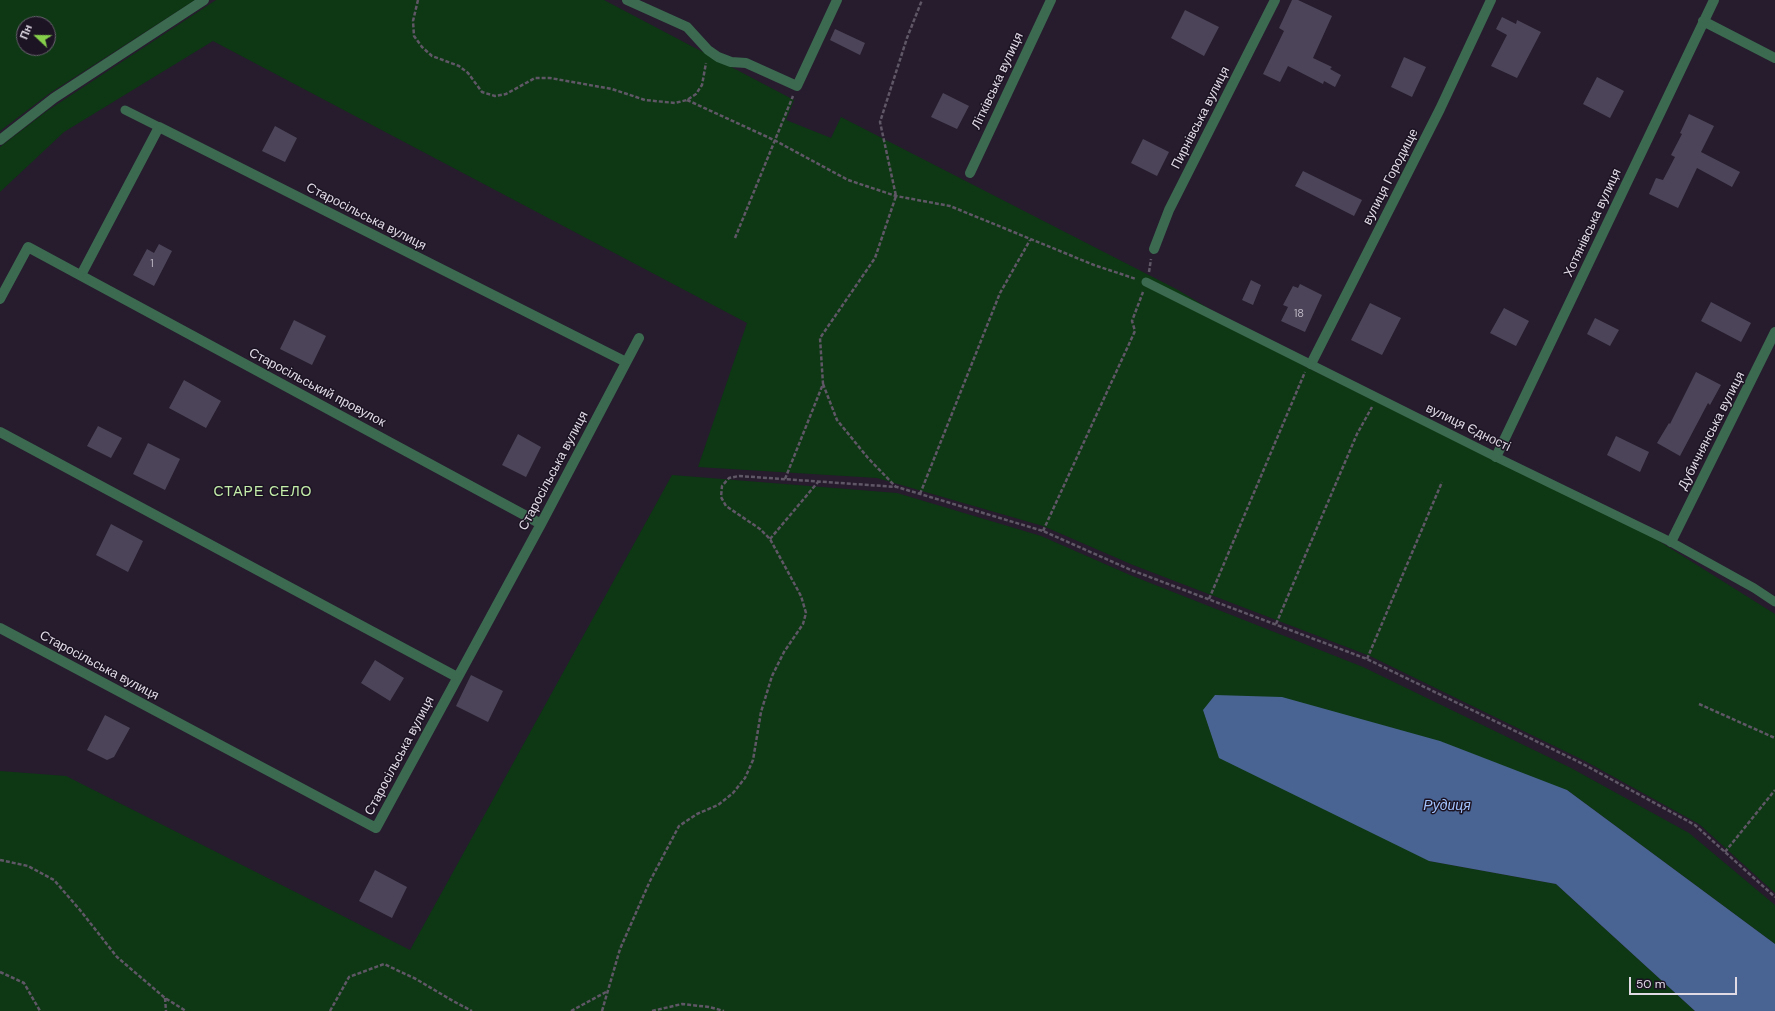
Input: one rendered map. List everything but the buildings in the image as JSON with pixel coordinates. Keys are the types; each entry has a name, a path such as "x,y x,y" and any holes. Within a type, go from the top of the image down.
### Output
{"street":[{"path":"0,140 54,98 204,0"},
{"path":"627,0 687,27 708,50 731,62 746,63 797,86 837,0"},
{"name":"Літківська вулиця","path":"970,172 1051,0"},
{"name":"Пирнівська вулиця","path":"1154,249 1169,210 1275,0"},
{"name":"вулиця Городище","path":"1310,363 1440,109 1491,0"},
{"name":"Хотянівська вулиця","path":"1496,457 1714,0"},
{"path":"1703,21 1775,58"},
{"path":"81,275 159,127"},
{"name":"Старосільська вулиця","path":"159,127 626,362"},
{"name":"Старосільський провулок","path":"0,299 28,247 541,524"},
{"name":"Дубичнянська вулиця","path":"1671,542 1775,332"},
{"name":"Старосільська вулиця","path":"0,628 376,828 541,524 638,338"},
{"path":"0,432 457,678"}],"lane":[{"path":"125,110 159,127"},
{"name":"вулиця Єдності","path":"1146,282 1496,457 1671,542 1775,602"}],"path":[{"path":"418,0 413,21 414,36 422,47 432,56 459,66 468,73 482,92 495,96 506,94 535,78 550,78 612,89 645,100 675,103 687,100 696,94 702,85 708,50"},
{"path":"897,487 868,458 837,420 822,384 820,338 875,258 896,196 880,122 907,38 922,0"},
{"path":"734,238 797,86"},
{"path":"687,100 774,140 848,180 896,196 950,206 1094,265 1146,282"},
{"path":"920,494 1000,293 1030,240"},
{"path":"1043,531 1135,331 1132,321 1146,282 1154,249"},
{"path":"1209,599 1310,363"},
{"path":"785,479 822,384"},
{"path":"1276,624 1358,434 1377,398"},
{"path":"602,1011 606,992 620,949 650,881 679,826 697,814 718,805 733,793 745,778 753,760 761,712 772,676 784,652 803,624 806,613 803,600 770,539 760,529 726,506 721,497 722,486 729,478 739,476 897,487 1043,531 1131,570 1367,659 1583,764 1695,825 1775,897"},
{"path":"770,539 818,481"},
{"path":"1367,659 1442,482"},
{"path":"1700,704 1775,738"},
{"path":"1725,852 1775,790"},
{"path":"0,860 28,866 54,880 117,957 165,998 186,1011"},
{"path":"330,1011 349,977 384,964 416,979 453,1002 472,1011"},
{"path":"0,972 24,983 40,1011"},
{"path":"571,1011 606,992"},
{"path":"165,998 166,1011"},
{"path":"652,1011 682,1004 710,1007 724,1011"}],"green space":[{"path":"0,0 195,0 50,93 0,131"},
{"path":"216,0 604,0 794,100 786,120 831,138 841,117 1178,290 1306,367 1654,538 1775,614 1775,893 1699,824 1585,761 1370,656 1133,565 1043,526 877,478 698,467 747,323 213,41 64,132 0,192 0,147 47,111"},
{"path":"672,475 897,493 1041,536 1130,575 1363,667 1571,768 1689,833 1775,905 1775,944 1567,790 1429,861 1556,884 1695,1011 0,1011 0,771 66,776 410,950"}],"water":[{"name":"Рудиця","path":"1215,695 1282,697 1440,741 1567,790 1775,944 1775,1011 1695,1011 1556,884 1429,861 1219,758 1203,710"}],"district":[{"name":"СТАРЕ СЕЛО","path":"263,492"}]}
